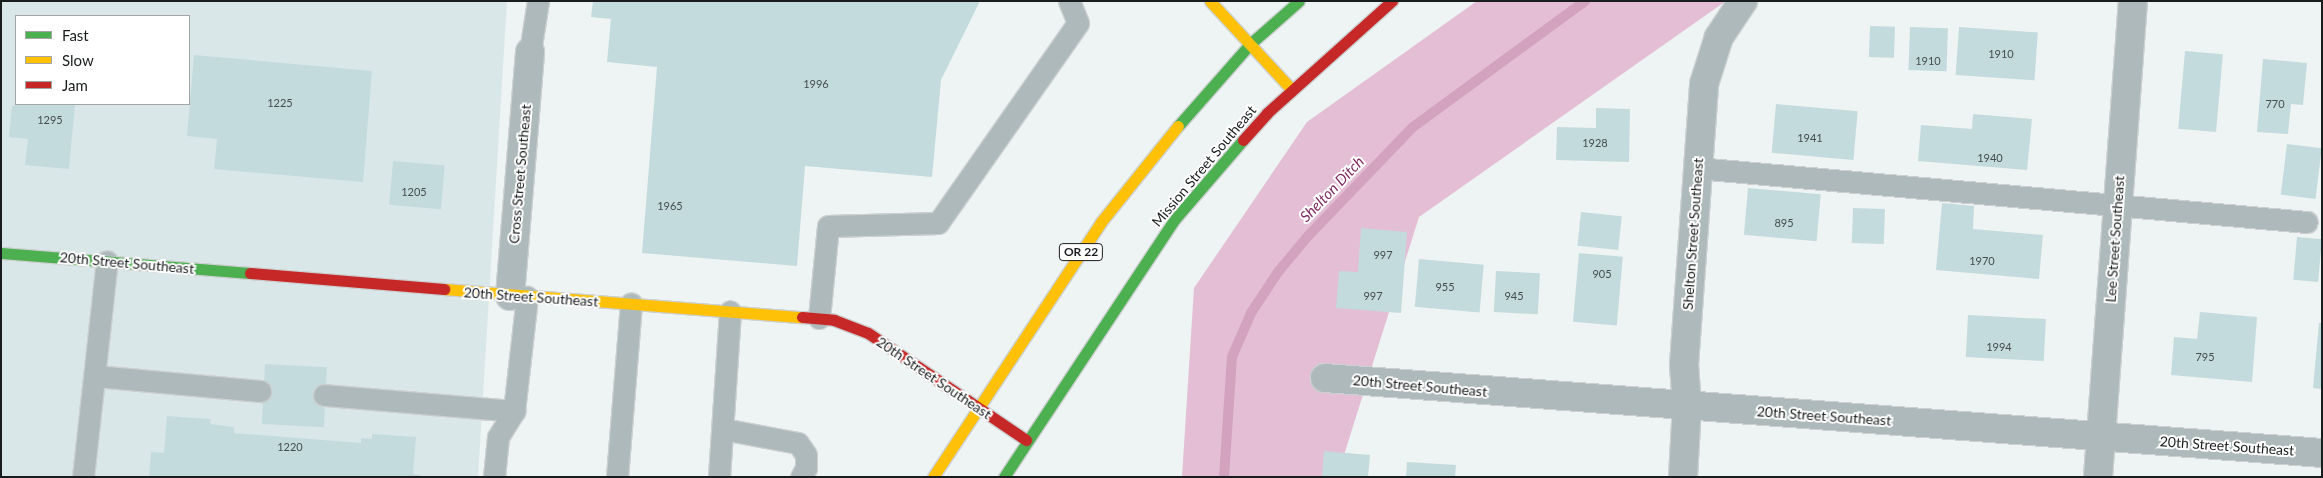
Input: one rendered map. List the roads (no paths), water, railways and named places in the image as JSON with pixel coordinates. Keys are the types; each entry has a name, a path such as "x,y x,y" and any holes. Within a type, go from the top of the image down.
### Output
{"main road":[{"path":"1210,1 1292,90"},
{"name":"OR 22","path":"933,477 976,407 1142,166 1250,44 1299,1"},
{"name":"Mission Street Southeast","path":"1004,477 1026,440 1175,219 1292,90 1392,1"},
{"name":"20th Street Southeast","path":"1,252 518,297 819,318 868,333 1026,440"}],"street":[{"name":"Shelton Street Southeast","path":"1683,477 1687,405 1684,365 1704,84 1719,38 1743,1"},
{"name":"Lee Street Southeast","path":"2098,477 2132,1"},
{"name":"Cross Street Southeast","path":"518,297 530,52"},
{"name":"20th Street Southeast","path":"1325,378 2322,453"}],"lane":[{"path":"530,52 538,1"},
{"path":"819,318 828,226 938,223 1078,23 1069,1"},
{"path":"1698,168 2307,222"},
{"path":"83,477 107,261"},
{"path":"494,477 498,437 515,406 518,297"},
{"path":"617,477 631,304"},
{"path":"720,477 730,311"},
{"path":"95,376 260,391"},
{"path":"324,395 515,406"},
{"path":"723,429 798,443 806,454 806,468 801,477"}],"waterway":[{"name":"Shelton Ditch","path":"1224,477 1232,357 1251,313 1278,272 1308,236 1413,127 1585,1"}]}
